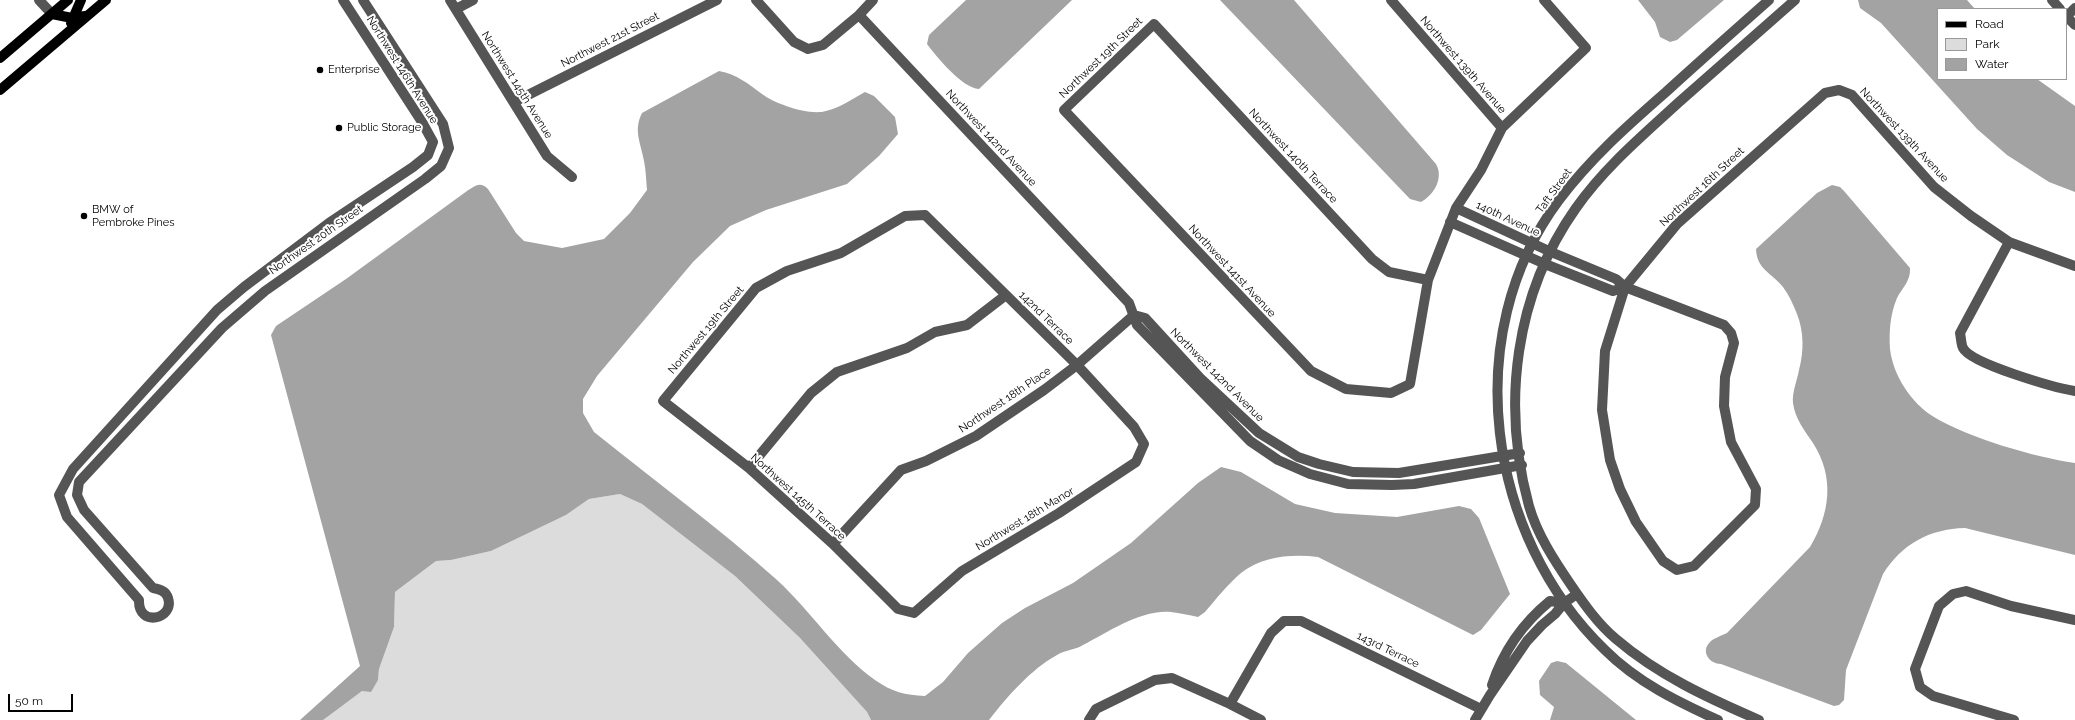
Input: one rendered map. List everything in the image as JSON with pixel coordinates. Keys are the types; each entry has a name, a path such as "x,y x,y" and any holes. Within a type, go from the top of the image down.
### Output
{"main road":[{"path":"0,58 68,0"},
{"path":"70,29 72,18 81,0"},
{"path":"0,90 106,0"},
{"path":"52,14 72,18 86,16"}],"street":[{"path":"39,0 52,14"},
{"name":"Northwest 146th Avenue","path":"344,0 422,122 432,142 428,154"},
{"name":"Northwest 20th Street","path":"363,0 444,124 450,148 441,166 425,180 246,306 211,340 80,482 77,495 84,510 153,588 166,594 169,603 162,616 152,618 143,614 139,605 139,600 67,517 59,495 73,469 121,414 218,310 244,287 329,223 413,167 428,154"},
{"path":"453,4 473,0"},
{"name":"Northwest 21st Street","path":"514,102 717,0"},
{"path":"756,0 794,42 808,49 823,45 859,15 872,0"},
{"name":"Northwest 139th Avenue","path":"1391,0 1502,128"},
{"path":"1428,280 1456,208 1481,170 1502,128 1586,48 1544,0"},
{"name":"Taft Street","path":"1505,469 1498,425 1497,379 1500,344 1514,286 1533,244 1558,201 1605,146 1769,0"},
{"path":"1759,720 1684,686 1648,664 1614,638 1588,610 1543,541 1529,506 1517,428 1516,384 1518,349 1532,292 1551,252 1576,208 1621,154 1795,0"},
{"path":"2052,0 2059,8"},
{"name":"Northwest 145th Avenue","path":"453,4 547,156 572,177"},
{"path":"2067,15 2075,8"},
{"name":"Northwest 142nd Avenue","path":"859,15 1129,303 1137,325 1238,430 1268,454 1292,467 1328,480 1369,486 1414,484 1522,465"},
{"path":"2067,17 2075,25"},
{"name":"Northwest 19th Street","path":"1064,110 1154,24"},
{"name":"Northwest 140th Terrace","path":"1154,24 1372,259 1389,272 1428,280"},
{"name":"Northwest 139th Avenue","path":"1839,90 1852,95 1934,187 1971,216 2009,242 2075,266"},
{"name":"Northwest 16th Street","path":"1625,287 1724,325 1731,333 1734,343 1725,378 1724,406 1731,442 1756,490 1755,505 1694,566 1677,570 1663,561 1636,522 1620,488 1610,460 1602,410 1605,351 1625,287 1677,224 1825,93 1839,90"},
{"name":"Northwest 141st Avenue","path":"1064,110 1311,371 1346,389 1391,393 1410,384 1428,280"},
{"name":"140th Avenue","path":"1456,208 1551,252 1616,279 1625,287"},
{"name":"Northwest 19th Street","path":"663,401 756,288 787,271 841,253 905,216 925,214"},
{"name":"142nd Terrace","path":"925,214 1077,365 1134,427 1144,444"},
{"path":"1450,222 1545,264 1613,291 1625,287"},
{"path":"2009,242 1960,333 1963,349 1974,358 2021,376 2061,389 2075,391"},
{"path":"749,468 811,393 837,372 907,348 935,332 967,325 1006,295"},
{"name":"Northwest 142nd Avenue","path":"1134,315 1145,318 1200,378 1245,422 1270,440 1298,457 1337,469 1384,474 1399,473 1520,453"},
{"name":"Northwest 18th Place","path":"833,544 901,470 926,461 976,436 1077,365 1134,315"},
{"name":"Northwest 145th Terrace","path":"663,401 749,468 833,544 898,610 914,612"},
{"name":"Northwest 18th Manor","path":"914,612 962,571 1059,514 1136,462 1144,444"},
{"path":"1505,469 1519,516 1534,553 1564,603 1579,623 1606,652 1634,674 1676,701 1718,720"},
{"path":"2014,720 1932,696 1920,687 1915,669 1939,606 1953,594 1966,591 2011,606 2075,620"},
{"path":"1475,720 1480,709 1490,695 1504,658 1526,624 1550,601 1564,603 1577,594"},
{"name":"143rd Terrace","path":"1230,704 1272,633 1284,621 1301,621 1480,709"},
{"path":"1089,720 1096,709 1155,680 1172,678 1230,704 1261,720"}],"green space":[{"path":"620,494 642,504 735,576 800,638 867,712 871,720 323,720 378,680 379,669 394,627 395,592 436,561 451,560 491,551 566,515 589,499"}],"water":[{"path":"966,0 1072,0 979,89 972,87 958,78 943,64 927,44 929,35"},
{"path":"1220,0 1294,0 1436,164 1439,175 1434,191 1421,202 1410,199"},
{"path":"1638,0 1724,0 1677,40 1670,42 1660,37 1655,22"},
{"path":"1858,0 1967,0 1974,8 1937,8 1937,80 2038,80 2075,106 2075,192 2049,182 2007,155 1977,129 1881,23 1860,8"},
{"path":"719,71 737,77 775,102 811,112 831,110 865,92 874,96 895,117 898,134 879,156 847,184 766,210 730,226 693,262 597,376 583,399 583,413 594,432 710,523 777,580 849,658 875,680 899,692 925,696 943,682 968,653 1002,623 1025,608 1073,583 1131,543 1198,483 1221,467 1241,472 1295,504 1335,513 1397,517 1459,506 1471,509 1479,518 1510,594 1481,630 1473,635 1318,557 1288,556 1259,563 1241,573 1205,612 1198,617 1171,612 1149,614 1126,622 1080,647 1057,655 1029,676 989,720 871,720 867,712 800,638 735,576 642,504 620,494 589,499 566,515 491,551 451,560 436,561 395,592 394,627 379,669 378,680 371,692 362,691 323,720 300,720 360,666 271,335 276,326 346,279 467,191 478,185 482,185 488,189 516,233 524,241 562,248 604,239 630,213 647,190 645,164 638,137 639,119 642,113"},
{"path":"1832,185 1840,187 1844,191 1910,268 1908,281 1897,298 1890,324 1890,349 1892,359 1904,388 1926,411 1948,425 2002,446 2075,463 2075,555 1965,528 1940,531 1918,540 1899,554 1883,574 1846,670 1844,700 1839,705 1834,706 1713,662 1706,653 1707,646 1710,642 1727,633 1810,547 1817,534 1826,509 1827,482 1825,469 1813,443 1798,420 1793,403 1794,391 1802,356 1801,328 1789,296 1783,287 1765,270 1759,262 1756,249 1817,193"},
{"path":"1557,661 1566,663 1636,720 1550,720 1554,707 1540,695 1539,681 1551,663"}],"place":[{"name":"Enterprise","path":"320,70"},
{"name":"Public Storage","path":"339,128"},
{"name":"BMW of Pembroke Pines","path":"84,216"}]}
